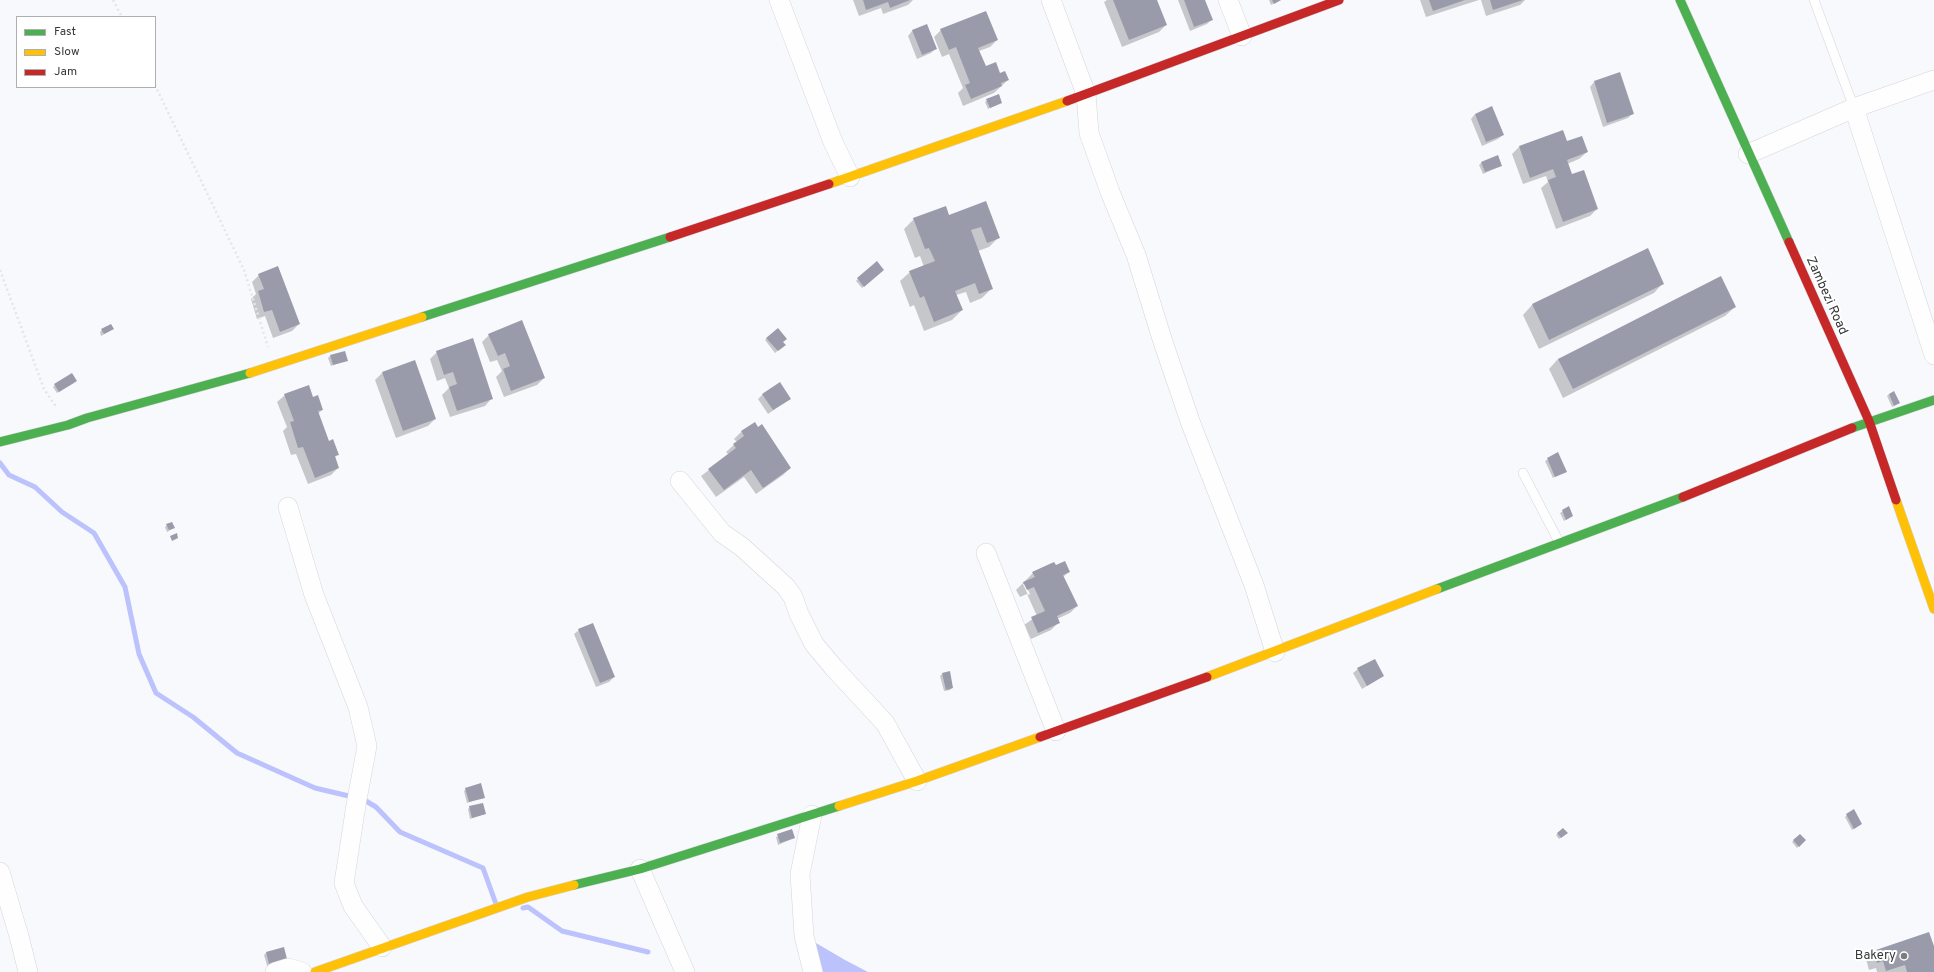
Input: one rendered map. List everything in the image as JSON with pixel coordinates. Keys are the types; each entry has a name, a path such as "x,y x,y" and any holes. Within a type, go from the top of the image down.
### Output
{"street":[{"path":"779,0 833,142 850,177"},
{"path":"1051,0 1086,94 1089,133 1110,192 1136,255 1163,342 1191,424 1251,578 1275,652"},
{"path":"1228,0 1242,36"},
{"path":"0,442 68,426 87,418 243,375 742,214 1086,94 1337,0"},
{"name":"Zambezi Road","path":"1680,0 1869,421 1934,609"},
{"path":"1748,154 1854,108 1934,80"},
{"path":"1854,108 1934,355"},
{"path":"315,972 382,947 455,924 528,897 640,869 917,781 1275,652 1559,542 1709,487 1869,421 1934,400"},
{"path":"680,481 722,533 742,547 786,587 793,597 799,614 814,644 885,723 917,781"},
{"path":"288,507 314,595 358,707 367,746 344,883 353,906 382,947"},
{"path":"986,553 1056,731"},
{"path":"812,815 800,874 804,936 813,972"},
{"path":"640,869 685,972"},
{"path":"0,872 28,972"},
{"path":"275,972 288,968 302,972"}],"lane":[{"path":"1814,0 1854,108"},
{"path":"1523,473 1559,542"}],"path":[{"path":"113,0 121,16"},
{"path":"156,87 244,270 274,365"},
{"path":"0,270 44,389 68,426"}],"water":[{"path":"804,936 845,960 868,972 813,972"}],"building":[{"path":"863,0 910,0 890,8 888,2 866,10"},
{"path":"1113,0 1157,0 1167,25 1129,40"},
{"path":"1184,0 1205,0 1213,20 1194,27"},
{"path":"1272,0 1281,0 1274,4"},
{"path":"1429,0 1465,0 1433,11"},
{"path":"1490,0 1523,0 1493,10"},
{"path":"986,11 998,40 978,48 986,66 996,62 1000,73 1005,71 1009,80 1001,83 1002,86 971,99 965,85 970,83 956,47 949,50 940,29"},
{"path":"927,24 937,49 922,55 912,30"},
{"path":"1620,72 1634,114 1607,123 1594,81"},
{"path":"999,94 1002,103 990,108 986,99"},
{"path":"1492,106 1504,135 1486,142 1475,114"},
{"path":"1563,130 1567,141 1582,136 1588,152 1567,160 1572,174 1584,170 1598,209 1563,222 1548,180 1556,177 1553,169 1530,178 1519,146"},
{"path":"1498,155 1502,166 1485,172 1481,162"},
{"path":"986,201 1000,238 987,243 981,227 971,230 993,289 979,294 975,283 955,291 963,310 934,322 924,296 920,298 909,271 935,261 929,248 925,249 913,218 946,206 949,215"},
{"path":"1648,248 1664,284 1549,340 1532,304"},
{"path":"877,261 884,270 864,287 857,278"},
{"path":"278,266 300,324 280,332 272,310 264,312 258,291 264,289 258,274"},
{"path":"1721,276 1736,307 1573,389 1558,359"},
{"path":"522,320 545,378 511,391 503,369 510,366 505,353 498,356 488,334"},
{"path":"111,324 114,329 104,334 101,329"},
{"path":"778,328 787,339 783,342 786,345 778,351 766,338"},
{"path":"473,338 493,399 457,411 449,387 457,384 453,372 444,375 436,351"},
{"path":"345,351 348,361 333,365 330,355"},
{"path":"415,360 436,419 403,431 382,372"},
{"path":"72,373 77,381 59,392 54,384"},
{"path":"780,382 791,399 773,410 762,394"},
{"path":"309,385 313,397 318,395 323,410 318,411 329,441 333,439 339,455 335,456 339,468 315,478 303,447 298,448 290,422 294,421 284,394"},
{"path":"1894,391 1900,403 1894,406 1889,394"},
{"path":"755,422 758,427 762,424 791,468 763,488 751,470 724,490 708,469 736,448 733,444 744,436 741,431"},
{"path":"1558,452 1567,472 1555,477 1547,458"},
{"path":"1569,506 1573,516 1566,520 1562,510"},
{"path":"172,522 175,528 169,530 166,524"},
{"path":"177,533 178,538 172,541 170,536"},
{"path":"1065,561 1070,572 1063,575 1078,606 1057,616 1060,623 1038,633 1031,617 1045,611 1034,587 1027,590 1023,582 1035,577 1032,572 1054,562 1056,565"},
{"path":"593,623 615,677 600,683 578,629"},
{"path":"1375,659 1384,676 1367,686 1357,668"},
{"path":"950,671 953,688 946,690 942,673"},
{"path":"481,783 485,798 469,802 465,788"},
{"path":"483,803 486,814 472,818 469,806"},
{"path":"1854,809 1862,824 1854,829 1846,814"},
{"path":"1563,828 1568,833 1561,838 1557,833"},
{"path":"792,829 795,838 780,843 777,834"},
{"path":"1800,834 1806,840 1799,847 1793,840"},
{"name":"Bakery","path":"1929,932 1934,946 1934,972 1907,972 1905,965 1886,971 1883,961 1877,963 1873,951"},
{"path":"284,947 288,963 270,968 266,952"}],"waterway":[{"path":"0,463 9,475 35,487 62,512 94,533 125,587 139,654 156,693 193,717 237,753 315,788 353,797"},
{"path":"366,801 376,807 400,832 483,868 496,904"},
{"path":"523,908 528,907 562,931 648,952"}],"traffic: fast":[{"path":"1680,0 1789,242"},
{"path":"422,317 670,237"},
{"path":"0,442 68,425 87,418 250,373"},
{"path":"1852,428 1934,400"},
{"path":"1437,589 1683,497"},
{"path":"574,885 640,869 839,806"}],"traffic: slow":[{"path":"829,184 1067,101"},
{"path":"250,373 422,317"},
{"path":"1896,500 1934,609"},
{"path":"1207,677 1437,589"},
{"path":"839,806 917,781 1040,737"},
{"path":"315,972 528,897 574,885"}],"traffic: jam":[{"path":"1067,101 1339,0"},
{"path":"670,237 829,184"},
{"path":"1789,242 1869,421 1896,500"},
{"path":"1683,497 1852,428"},
{"path":"1040,737 1207,677"}],"place":[{"name":"Bakery","path":"1904,956"}]}
